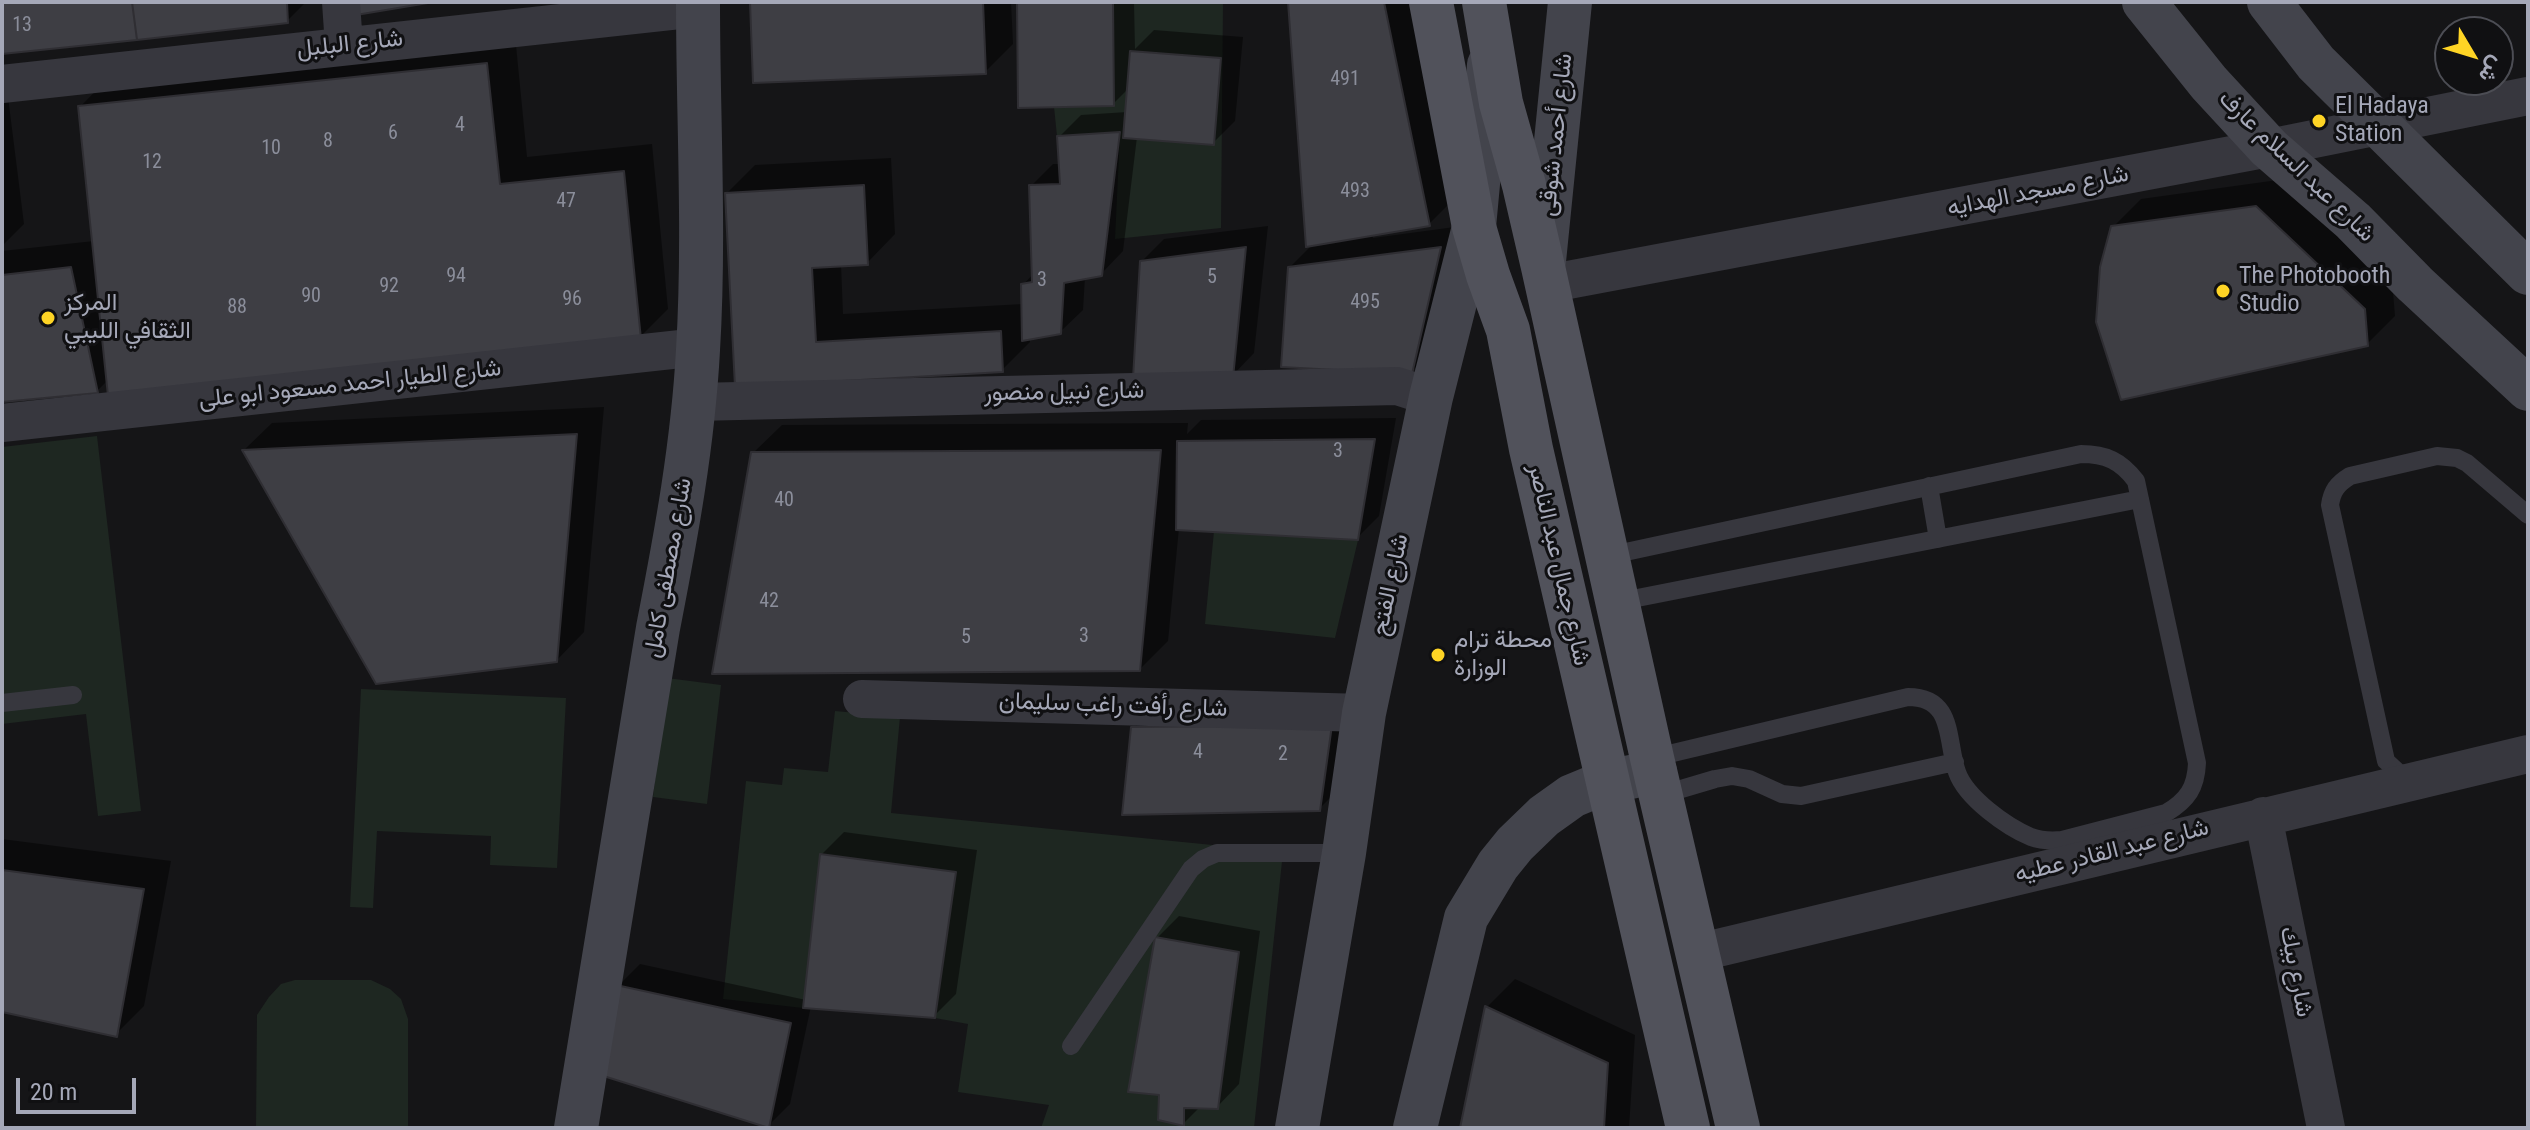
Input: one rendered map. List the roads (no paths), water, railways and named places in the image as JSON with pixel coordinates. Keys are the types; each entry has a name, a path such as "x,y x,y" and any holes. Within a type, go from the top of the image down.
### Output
{"main road":[{"name":"شارع جمال عبد الناصر","path":"1431,2 1474,227 1508,330 1606,782 1688,1128"},
{"name":"شارع جمال عبد الناصر","path":"1484,2 1501,103 1524,185 1738,1128"}],"street":[{"path":"341,2 344,46"},
{"name":"شارع أحمد شوقى","path":"1545,276 1570,2"},
{"name":"شارع عبد السلام عارف","path":"2144,2 2209,83 2269,148 2353,221 2415,284 2528,389"},
{"path":"2269,2 2316,63 2528,273"},
{"name":"شارع البلبل","path":"2,84 698,5"},
{"name":"شارع مصطفى كامل","path":"576,1128 673,553 695,402 701,266 698,5"},
{"name":"شارع الفتح","path":"1297,1128 1344,853 1364,713 1431,397 1474,227 1491,45"},
{"name":"شارع مسجد الهدايه","path":"1545,276 2269,148 2528,96"},
{"name":"شارع الطيار احمد مسعود ابو على","path":"2,423 699,347"},
{"name":"شارع نبيل منصور","path":"695,402 1397,386 1431,397"},
{"name":"شارع رأفت راغب سليمان","path":"862,699 1364,713"},
{"name":"شارع عبد القادر عطيه","path":"1697,953 2528,751"},
{"path":"1415,1128 1466,918 1498,865 1544,816 1572,796 1606,782 1656,775"},
{"name":"شارع بيك","path":"2263,816 2326,1128"}],"lane":[{"path":"1607,556 2081,454 2113,458 2136,481 2197,763 2191,793 2166,813 2062,840 2047,841 2018,830 1981,805 1957,774 1942,713 1919,697 1908,697 1656,775"},
{"path":"2528,515 2467,463 2447,456 2350,476 2339,482 2332,493 2330,505 2386,761 2399,773 2419,775 2528,751"},
{"path":"1929,486 1938,539"},
{"path":"1617,602 2140,499"},
{"path":"2,703 73,695"},
{"path":"1656,775 1715,779 1732,776 1749,779 1782,794 1801,796 1955,762"},
{"path":"1071,1046 1191,869 1203,859 1217,853 1344,853"}],"place":[{"name":"El Hadaya Station","path":"2319,121"},
{"name":"The Photobooth Studio","path":"2223,291"},
{"name":"المركز الثقافي الليبي","path":"48,318"},
{"name":"محطة ترام الوزارة","path":"1438,655"}]}
